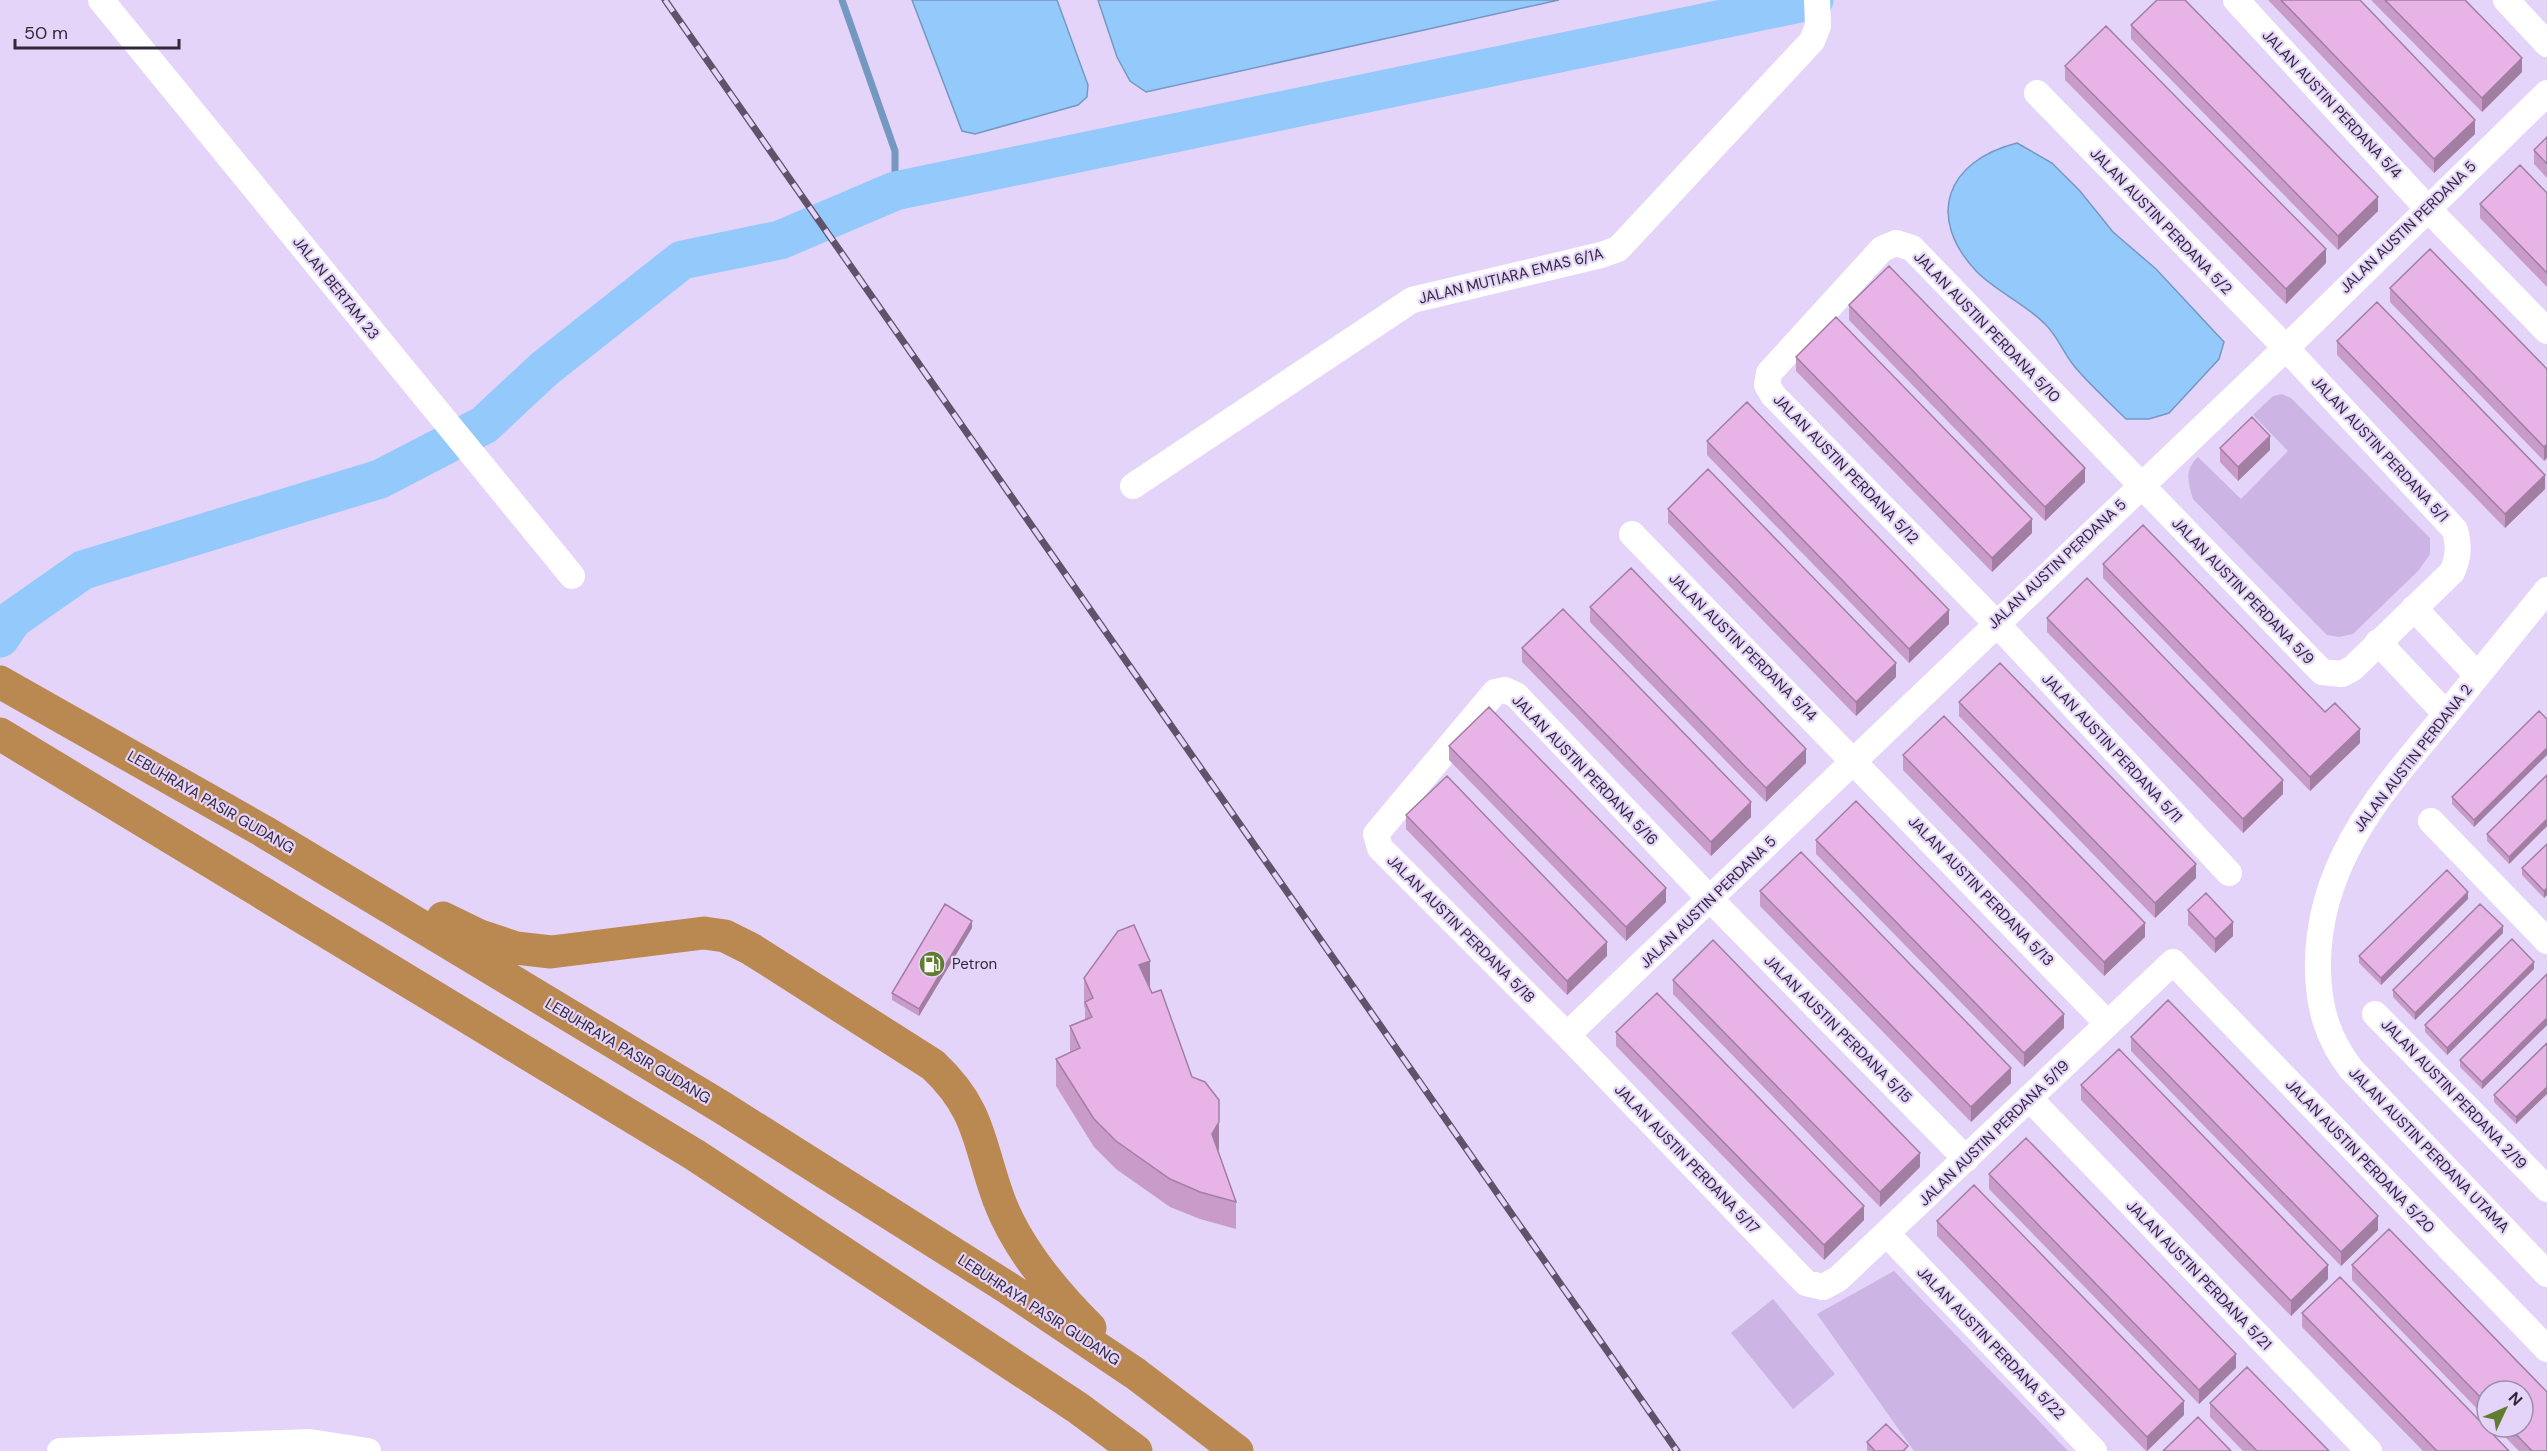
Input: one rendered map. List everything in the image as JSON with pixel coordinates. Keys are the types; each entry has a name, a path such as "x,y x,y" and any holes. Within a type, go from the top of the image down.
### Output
{"highway":[{"name":"LEBUHRAYA PASIR GUDANG","path":"11,688 263,831 723,1108 1008,1288 1136,1374 1237,1451"},
{"path":"4,737 695,1155 1078,1408 1136,1451"},
{"path":"263,831 480,936 516,948 551,952 704,933 725,936 751,949 933,1065 954,1085 970,1109 999,1201 1018,1239 1078,1316 1136,1374"}],"street":[{"name":"JALAN BERTAM 23","path":"101,0 572,576"},
{"name":"JALAN AUSTIN PERDANA 5/4","path":"2236,0 2427,208 2547,331"},
{"path":"2506,0 2547,44"},
{"name":"JALAN MUTIARA EMAS 6/1A","path":"1133,486 1412,300 1618,249 1812,41 1818,26 1817,8"},
{"name":"JALAN AUSTIN PERDANA 5/2","path":"2037,93 2286,348"},
{"name":"JALAN AUSTIN PERDANA 5","path":"1567,1035 2286,348 2547,93"},
{"name":"JALAN AUSTIN PERDANA 5/10","path":"1828,308 1882,249 1896,243 1912,248 2140,486"},
{"name":"JALAN AUSTIN PERDANA 5/12","path":"1828,308 1769,373 1767,385 1773,395 1996,623"},
{"name":"JALAN AUSTIN PERDANA 5/1","path":"2286,348 2455,530 2459,544 2458,559 2452,572 2419,603"},
{"name":"JALAN AUSTIN PERDANA 5/9","path":"2140,486 2322,672 2342,674 2353,668 2419,603"},
{"name":"JALAN AUSTIN PERDANA 5/14","path":"1632,534 1854,760"},
{"name":"JALAN AUSTIN PERDANA 2","path":"2323,1018 2318,987 2318,953 2322,916 2333,876 2349,842 2373,806 2547,590"},
{"path":"2419,603 2482,670"},
{"name":"JALAN AUSTIN PERDANA 5/11","path":"1996,623 2229,873"},
{"path":"2383,637 2450,709"},
{"name":"JALAN AUSTIN PERDANA 5/16","path":"1435,762 1496,692 1505,690 1516,695 1710,899"},
{"name":"JALAN AUSTIN PERDANA 5/13","path":"1854,760 2107,1023"},
{"name":"JALAN AUSTIN PERDANA 5/18","path":"1435,762 1376,834 1377,841 1567,1035"},
{"path":"2432,821 2547,941"},
{"name":"JALAN AUSTIN PERDANA 5/15","path":"1710,899 1966,1160"},
{"name":"JALAN AUSTIN PERDANA 5/19","path":"1806,1283 1822,1287 1838,1279 1888,1235 2173,962"},
{"name":"JALAN AUSTIN PERDANA 5/20","path":"2173,962 2547,1349"},
{"name":"JALAN AUSTIN PERDANA 2/19","path":"2376,1014 2542,1175"},
{"name":"JALAN AUSTIN PERDANA UTAMA","path":"2323,1018 2338,1052 2351,1069 2547,1274"},
{"name":"JALAN AUSTIN PERDANA 5/17","path":"1567,1035 1806,1283"},
{"name":"JALAN AUSTIN PERDANA 5/21","path":"2029,1098 2369,1451"},
{"name":"JALAN AUSTIN PERDANA 5/22","path":"1888,1235 2094,1451"},
{"path":"60,1451 310,1442 368,1451"}],"shaded area":[{"path":"2282,394 2291,398 2430,538 2430,554 2419,570 2353,634 2339,637 2327,635 2193,499 2189,472 2198,457 2241,499 2288,451 2253,415 2273,396"},
{"path":"1894,1271 2068,1451 1914,1451 1817,1314"},
{"path":"1773,1299 1835,1374 1793,1409 1731,1333"}],"water":[{"path":"912,0 1057,0 1088,85 1087,97 1078,105 975,134 962,131"},
{"path":"1098,0 1559,0 1146,92 1130,81 1117,57"},
{"path":"2017,143 2052,163 2080,191 2113,232 2156,269 2224,342 2219,359 2169,413 2149,419 2126,419 2075,367 2046,325 1993,286 1977,272 1961,251 1951,231 1948,212 1951,194 1959,177 1973,163 1993,151"}],"building":[{"path":"2157,0 2185,0 2378,197 2338,236 2131,25"},
{"path":"2281,0 2360,0 2475,120 2434,159"},
{"path":"2385,0 2465,0 2522,58 2482,98"},
{"path":"2106,26 2326,249 2286,289 2065,66"},
{"path":"2547,137 2547,164 2534,150"},
{"path":"2520,165 2547,193 2547,273 2480,204"},
{"path":"2430,249 2547,369 2547,444 2544,447 2390,288"},
{"path":"1889,266 2085,468 2045,507 1849,305"},
{"path":"2377,302 2545,475 2505,514 2337,341"},
{"path":"1836,317 2032,519 1992,558 1796,357"},
{"path":"1747,402 1949,610 1909,649 1707,441"},
{"path":"2252,417 2270,436 2238,467 2220,448"},
{"path":"1708,469 1896,663 1856,702 1668,509"},
{"path":"2143,525 2325,712 2335,703 2360,729 2310,777 2103,564"},
{"path":"1631,568 1806,749 1766,788 1590,607"},
{"path":"2087,578 2283,780 2243,819 2047,618"},
{"path":"1563,609 1751,802 1711,842 1522,648"},
{"path":"2000,663 2196,864 2155,903 1959,702"},
{"path":"1489,707 1666,888 1626,927 1449,746"},
{"path":"2539,711 2547,719 2547,748 2474,820 2452,797"},
{"path":"1944,716 2145,923 2104,962 1903,755"},
{"path":"2547,775 2547,819 2509,857 2487,834"},
{"path":"1447,776 1607,942 1567,981 1406,815"},
{"path":"1856,801 2064,1014 2024,1053 1816,840"},
{"path":"2547,844 2547,888 2544,891 2522,868"},
{"path":"1801,852 2011,1068 1971,1107 1760,891"},
{"path":"2447,870 2468,892 2381,978 2359,956"},
{"path":"2206,893 2233,922 2215,939 2188,910"},
{"name":"Petron","path":"945,904 972,921 919,1009 892,993"},
{"path":"2480,904 2503,926 2415,1013 2393,990"},
{"path":"1134,925 1150,961 1139,965 1152,993 1161,990 1192,1077 1205,1082 1219,1100 1219,1122 1212,1134 1236,1202 1200,1192 1170,1179 1116,1141 1094,1119 1056,1059 1080,1048 1070,1026 1092,1017 1085,1002 1093,998 1084,978 1118,931"},
{"path":"2512,939 2534,962 2447,1048 2425,1025"},
{"path":"1713,940 1920,1153 1880,1192 1673,980"},
{"path":"2547,974 2547,1018 2482,1082 2460,1060"},
{"path":"1657,993 1864,1206 1824,1245 1616,1032"},
{"path":"2168,1000 2378,1216 2341,1252 2131,1037"},
{"path":"2547,1043 2547,1087 2516,1117 2494,1095"},
{"path":"2119,1049 2328,1265 2291,1301 2081,1085"},
{"path":"2026,1138 2236,1354 2199,1390 1989,1174"},
{"path":"1974,1185 2184,1401 2147,1437 1937,1221"},
{"path":"2389,1229 2534,1379 2475,1379 2475,1392 2352,1265"},
{"path":"2340,1277 2475,1416 2475,1439 2497,1439 2509,1451 2437,1451 2302,1313"},
{"path":"2247,1367 2329,1451 2257,1451 2210,1403"},
{"path":"2535,1380 2547,1392 2547,1451 2532,1451 2520,1439 2535,1439"},
{"path":"2198,1417 2231,1451 2163,1451"},
{"path":"1886,1424 1908,1446 1903,1451 1875,1451 1867,1442"}],"waterway":[{"path":"842,0 895,151 895,191"},
{"path":"0,638 13,619 83,570 380,479 484,425 544,369 682,260 780,240 895,191 1814,0"}],"railway":[{"path":"665,0 1677,1451"}],"place":[{"name":"Petron","path":"932,964"}]}
